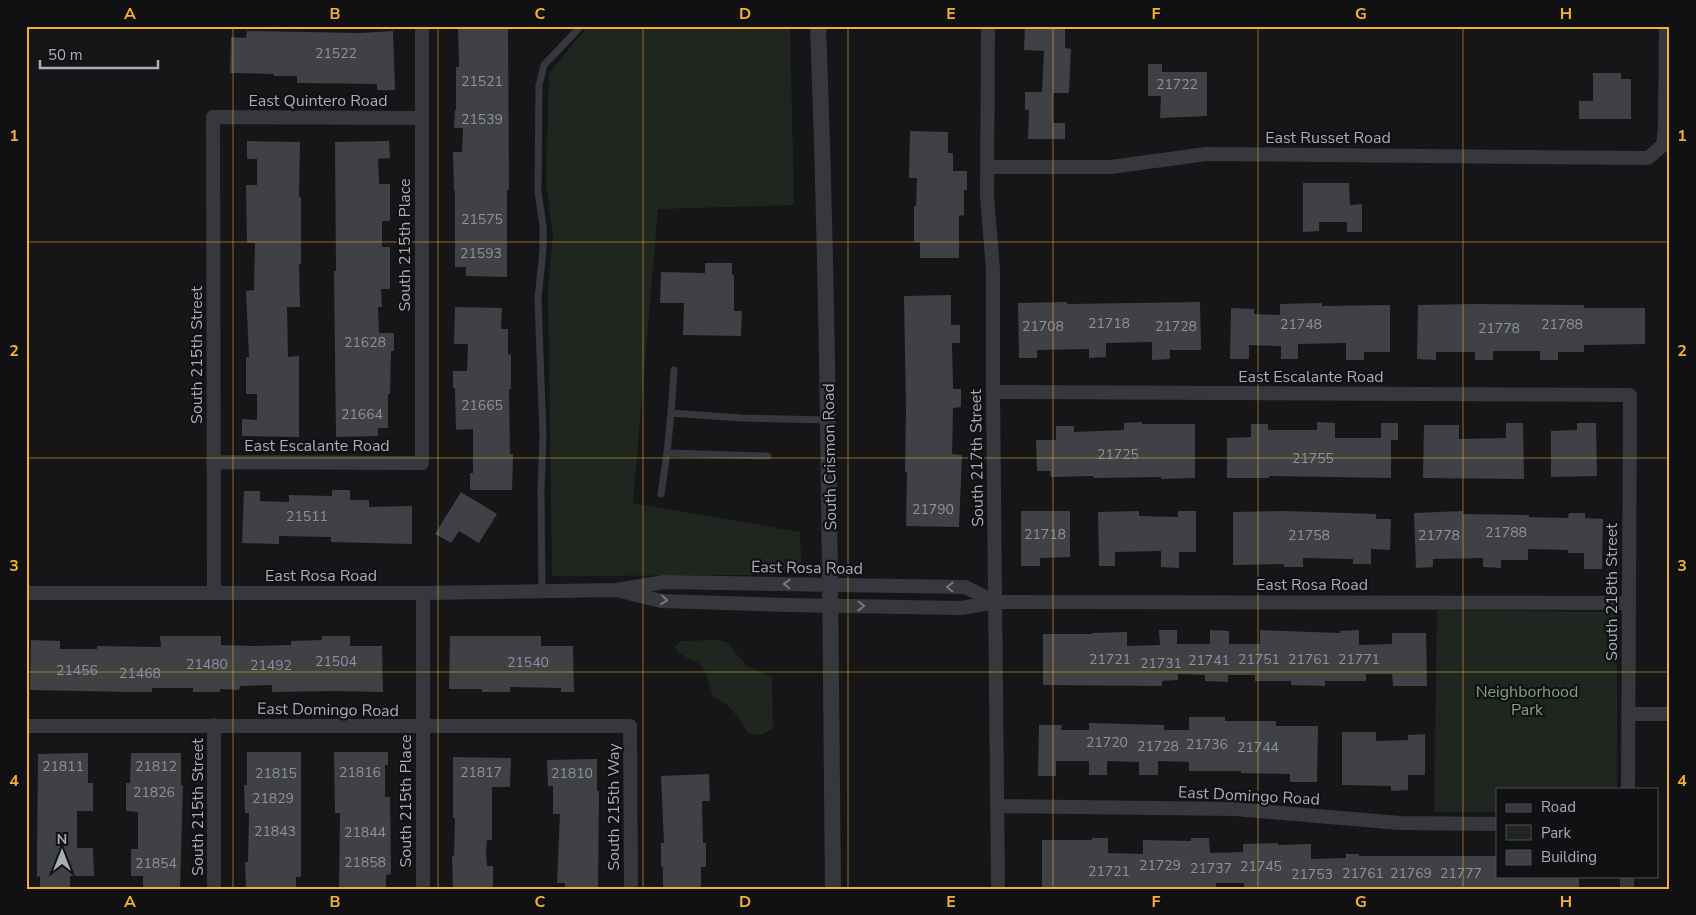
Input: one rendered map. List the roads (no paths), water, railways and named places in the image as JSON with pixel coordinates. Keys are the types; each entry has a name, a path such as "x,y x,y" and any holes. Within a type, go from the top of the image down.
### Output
{"street":[{"name":"South 215th Place","path":"422,26 422,463"},
{"name":"South Crismon Road","path":"818,26 824,156 829,420 833,889"},
{"name":"South 217th Street","path":"988,26 987,197 993,269 992,392 998,889"},
{"name":"East Russet Road","path":"988,167 1111,167 1206,154 1648,158 1663,144 1665,126 1666,26"},
{"name":"East Quintero Road","path":"213,117 422,118"},
{"name":"South 215th Street","path":"213,117 214,592"},
{"name":"East Escalante Road","path":"992,392 1630,394"},
{"name":"South 218th Street","path":"1628,788 1630,394"},
{"name":"East Escalante Road","path":"213,462 422,463"},
{"name":"East Rosa Road","path":"26,593 423,593 616,590 664,582 965,587 995,602"},
{"name":"East Rosa Road","path":"616,590 661,601 962,608 995,602 1628,603"},
{"name":"South 215th Place","path":"423,593 423,889"},
{"path":"1628,714 1670,714"},
{"name":"South 215th Street","path":"214,725 214,889"},
{"name":"East Domingo Road","path":"26,726 630,726"},
{"name":"South 215th Way","path":"630,726 630,889"},
{"name":"East Domingo Road","path":"998,806 1235,809 1400,823 1496,824"}],"lane":[{"path":"542,591 541,490 544,436 538,299 543,250 543,226 538,191 539,85 544,65 581,26"},
{"path":"661,494 667,453 674,370"},
{"path":"670,413 741,418 829,420"},
{"path":"667,453 768,456"}],"park label":[{"name":"Neighborhood Park","path":"1527,700"}]}
